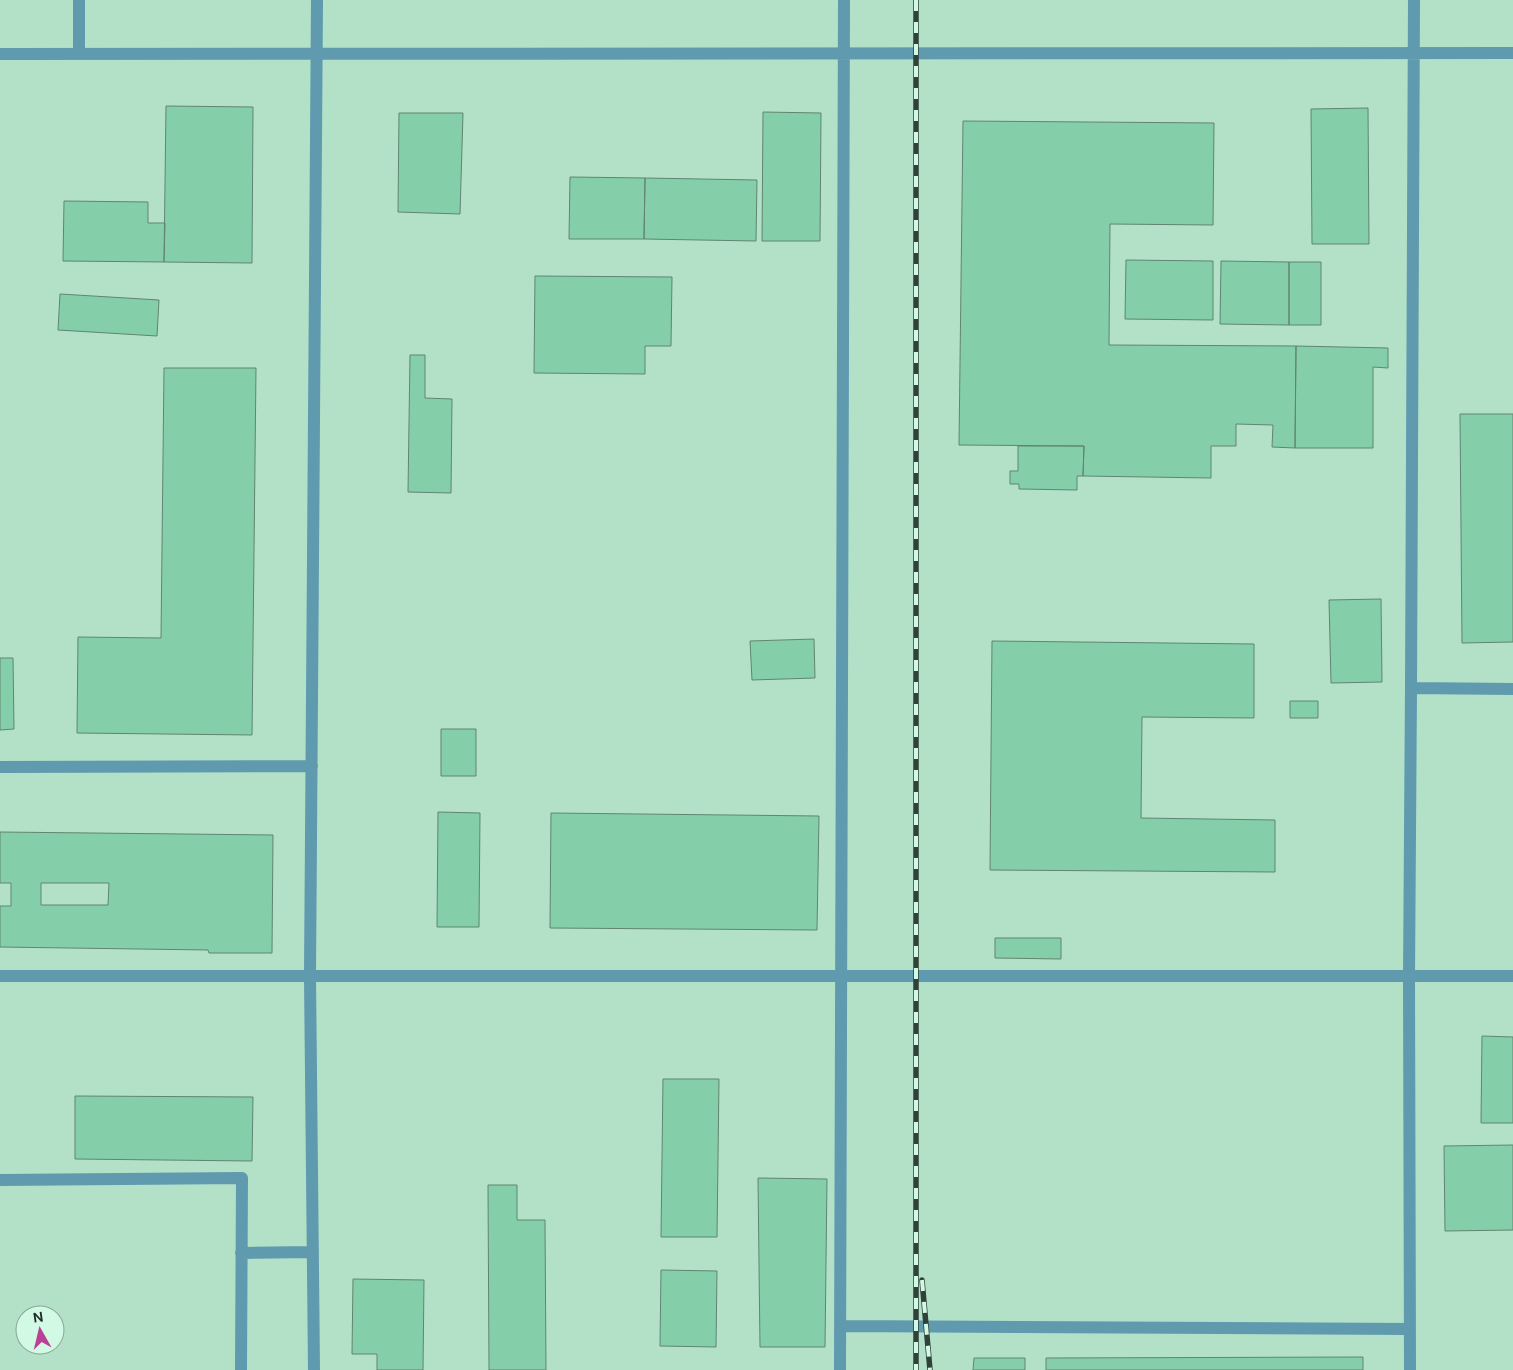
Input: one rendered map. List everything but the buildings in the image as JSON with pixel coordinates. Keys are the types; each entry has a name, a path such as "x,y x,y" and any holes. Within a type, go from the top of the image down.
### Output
{"lane":[{"path":"78,54 79,0"},
{"path":"314,1370 310,976 317,0"},
{"path":"840,1370 844,0"},
{"path":"1410,1370 1409,976 1414,0"},
{"path":"0,54 1513,53"},
{"path":"1411,688 1513,689"},
{"path":"0,767 312,766"},
{"path":"0,976 1513,976"},
{"path":"0,1180 242,1178 241,1370"},
{"path":"242,1253 313,1252"},
{"path":"840,1326 1410,1329"}],"shaded area":[{"path":"0,0 1513,0 1513,1370 0,1370"}],"railway":[{"path":"916,0 916,1370"},
{"path":"922,1280 930,1370"}]}
